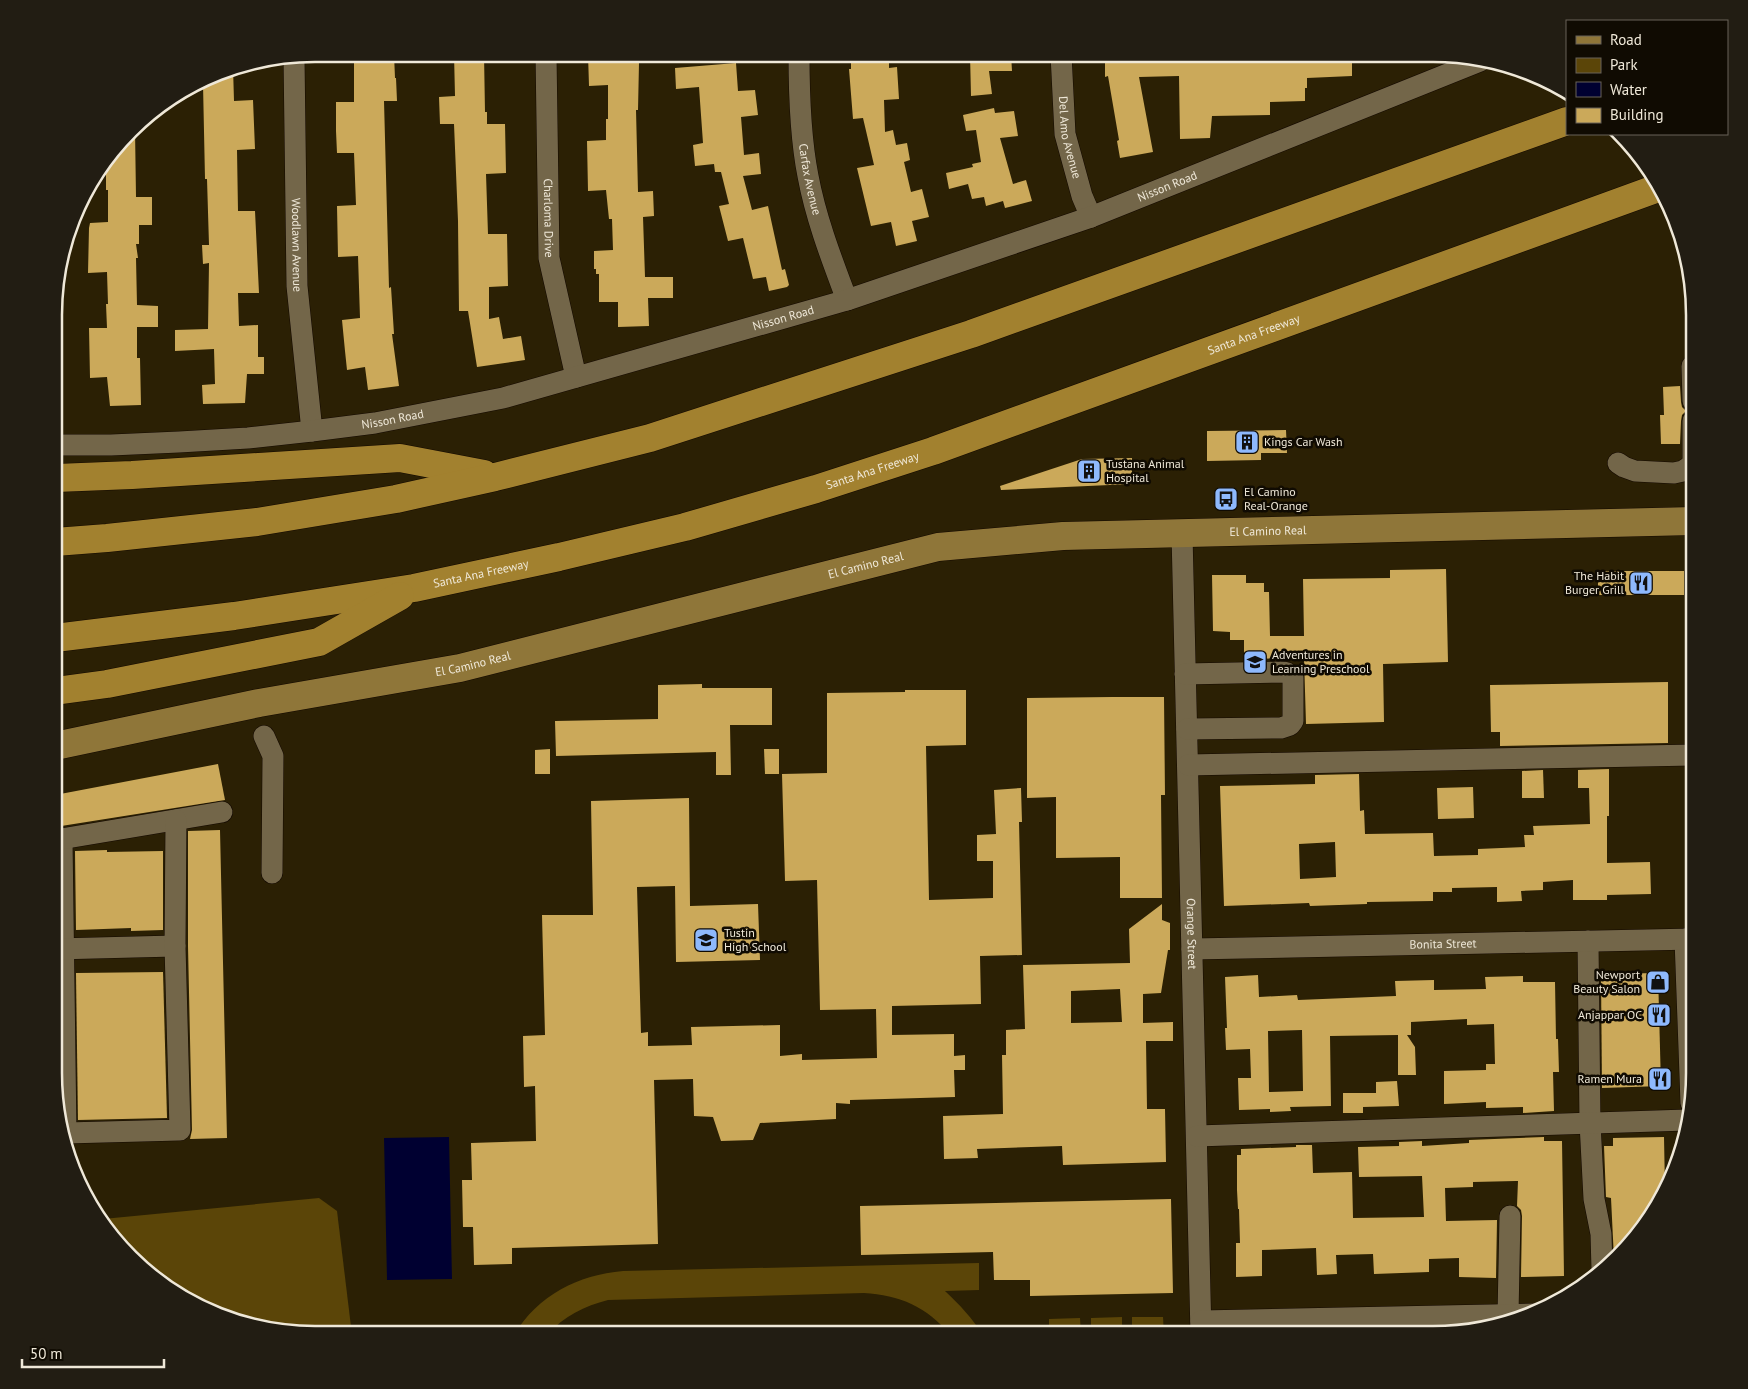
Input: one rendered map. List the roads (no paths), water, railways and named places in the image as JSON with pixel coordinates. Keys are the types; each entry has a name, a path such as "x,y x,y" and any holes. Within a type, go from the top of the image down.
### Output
{"highway":[{"path":"62,542 257,522 396,499 495,477 650,438 971,334 1566,121"},
{"name":"Santa Ana Freeway","path":"62,637 234,616 414,588 685,527 816,489 933,451 1652,190"},
{"path":"62,478 400,458 495,477"},
{"path":"62,690 107,684 319,642 414,588"}],"main road":[{"name":"El Camino Real","path":"62,745 259,703 460,668 938,548 1063,536 1686,521"}],"street":[{"name":"Charloma Drive","path":"546,62 549,258 576,377"},
{"name":"Carfax Avenue","path":"799,62 800,99 807,174 814,204 847,300"},
{"name":"Del Amo Avenue","path":"1061,62 1065,134 1082,196 1091,217"},
{"name":"Woodlawn Avenue","path":"294,64 297,286 312,431"},
{"name":"Nisson Road","path":"62,445 111,445 248,438 375,423 503,398 847,300 1091,217 1469,65"},
{"path":"1618,463 1635,471 1674,473 1686,470"},
{"name":"Orange Street","path":"1182,534 1201,1326"},
{"path":"1185,674 1282,672 1287,673 1292,678 1293,721 1290,725 1281,728 1187,729"},
{"path":"264,736 273,756 272,873"},
{"path":"1188,765 1686,755"},
{"path":"62,838 222,812"},
{"path":"69,1133 180,1130 175,946 176,820"},
{"name":"Bonita Street","path":"1192,949 1686,939"},
{"path":"1588,941 1590,1123 1594,1199 1601,1234 1602,1261"},
{"path":"62,949 175,946"},
{"path":"62,1028 65,1107"},
{"path":"1197,1136 1681,1120"},
{"path":"1508,1315 1510,1216"},
{"path":"1248,1326 1508,1315"}],"water":[{"path":"449,1137 452,1279 387,1280 384,1138"}],"place":[{"name":"Kings Car Wash","path":"1247,442"},
{"name":"Tustana Animal Hospital","path":"1089,471"},
{"name":"El Camino Real-Orange","path":"1226,499"},
{"name":"The Habit Burger Grill","path":"1641,583"},
{"name":"Adventures in Learning Preschool","path":"1255,662"},
{"name":"Tustin High School","path":"706,940"},
{"name":"Newport Beauty Salon","path":"1658,982"},
{"name":"Anjappar OC","path":"1659,1015"},
{"name":"Ramen Mura","path":"1660,1079"}]}
